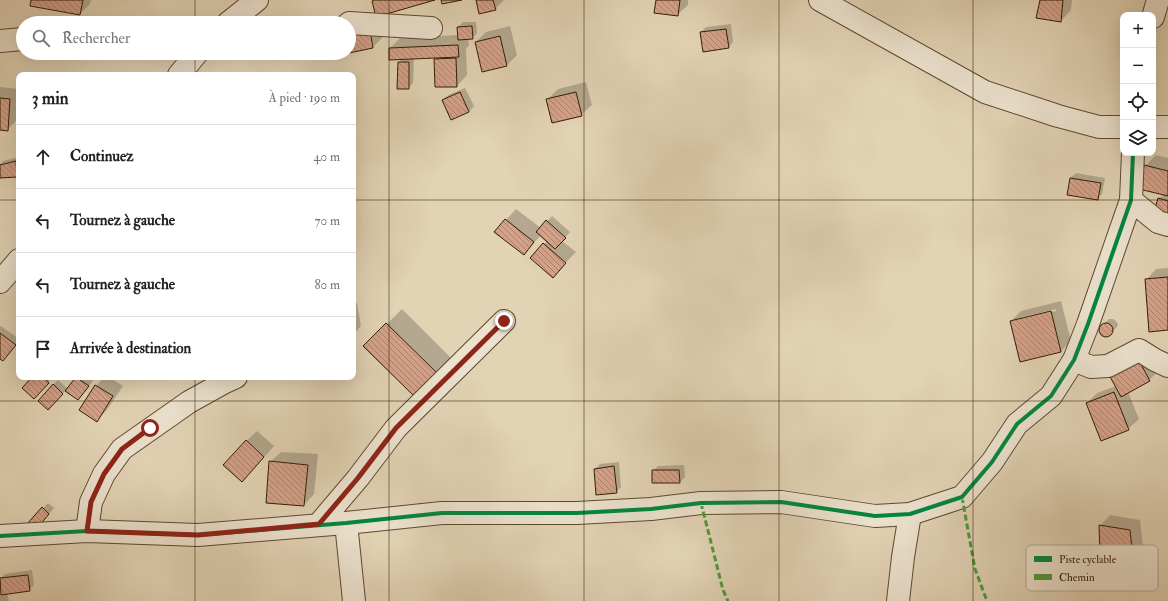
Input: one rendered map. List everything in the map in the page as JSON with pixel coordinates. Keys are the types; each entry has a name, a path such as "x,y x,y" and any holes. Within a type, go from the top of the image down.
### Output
{"street":[{"path":"237,16 257,0"},
{"path":"820,0 985,92 1058,116 1099,127 1120,127"},
{"path":"1154,12 1158,0"},
{"path":"356,23 431,28"},
{"path":"0,41 16,40"},
{"path":"181,72 191,60"},
{"path":"1156,127 1168,127"},
{"path":"0,536 87,531 198,535 346,523 442,512 577,514 651,509 701,503 780,502 875,516 910,514 962,497 992,462 1017,424 1051,396 1074,360 1131,200 1134,156"},
{"path":"1131,200 1158,222 1168,225"},
{"path":"0,282 16,263"},
{"path":"319,524 358,478 396,428 504,321"},
{"path":"1074,360 1092,367 1108,366 1139,350 1168,366"},
{"path":"87,531 91,502 104,474 122,449 189,402 229,380"},
{"path":"898,601 910,514"},
{"path":"346,523 354,601"}],"building":[{"path":"31,0 83,0 80,15 30,6"},
{"path":"435,0 376,17 372,1"},
{"path":"441,0 462,0 442,4"},
{"path":"476,0 493,0 496,10 479,14"},
{"path":"656,0 680,0 678,16 654,13"},
{"path":"1040,0 1063,0 1061,22 1036,18"},
{"path":"369,25 373,48 356,52 356,28"},
{"path":"472,26 473,39 458,40 457,27"},
{"path":"726,29 729,48 703,52 700,32"},
{"path":"500,36 507,66 482,72 475,42"},
{"path":"458,45 459,57 389,60 389,48"},
{"path":"456,58 457,87 435,87 434,59"},
{"path":"398,62 409,62 409,89 397,89"},
{"path":"460,92 469,112 451,120 442,100"},
{"path":"576,92 582,116 552,123 546,99"},
{"path":"0,98 10,99 8,131 0,130"},
{"path":"16,161 16,177 0,178 0,165"},
{"path":"1144,165 1168,171 1168,196 1139,189"},
{"path":"1070,178 1101,183 1098,200 1067,195"},
{"path":"1158,198 1168,201 1168,216 1154,212"},
{"path":"505,219 534,242 524,255 494,232"},
{"path":"546,220 566,238 555,249 536,232"},
{"path":"543,243 566,263 553,278 530,258"},
{"path":"1168,277 1168,330 1149,332 1145,279"},
{"path":"1051,311 1061,352 1020,362 1010,321"},
{"path":"386,323 438,374 415,397 363,346"},
{"path":"1106,323 1111,325 1113,330 1111,335 1106,337 1101,335 1099,330 1101,325"},
{"path":"0,333 16,345 3,361 0,359"},
{"path":"1136,355 1150,381 1121,397 1107,371"},
{"path":"29,380 46,380 49,383 34,399 22,388"},
{"path":"74,380 80,380 89,386 78,400 65,391"},
{"path":"53,384 63,394 48,410 38,401"},
{"path":"95,385 113,396 97,422 79,410"},
{"path":"1114,392 1129,430 1101,441 1086,403"},
{"path":"246,440 264,457 242,482 223,465"},
{"path":"269,461 308,465 304,506 266,503"},
{"path":"614,466 617,493 596,495 594,469"},
{"path":"652,470 679,470 680,483 652,483"},
{"path":"42,507 49,514 35,531 27,524"},
{"path":"1099,525 1130,530 1132,545 1100,545"},
{"path":"28,575 30,591 1,595 0,578"}],"marked path":[{"path":"962,497 975,569 987,601"},
{"path":"701,503 723,590 728,601"}],"cycle path":[{"path":"0,536 87,531 198,535 346,523 442,513 577,513 651,509 701,503 781,502 875,516 910,514 962,497 992,462 1017,424 1051,396 1074,360 1131,200 1133,156"}],"route":[{"path":"150,428 122,449 104,474 91,502 87,531 198,535 319,524 358,478 396,428 504,321"}]}
